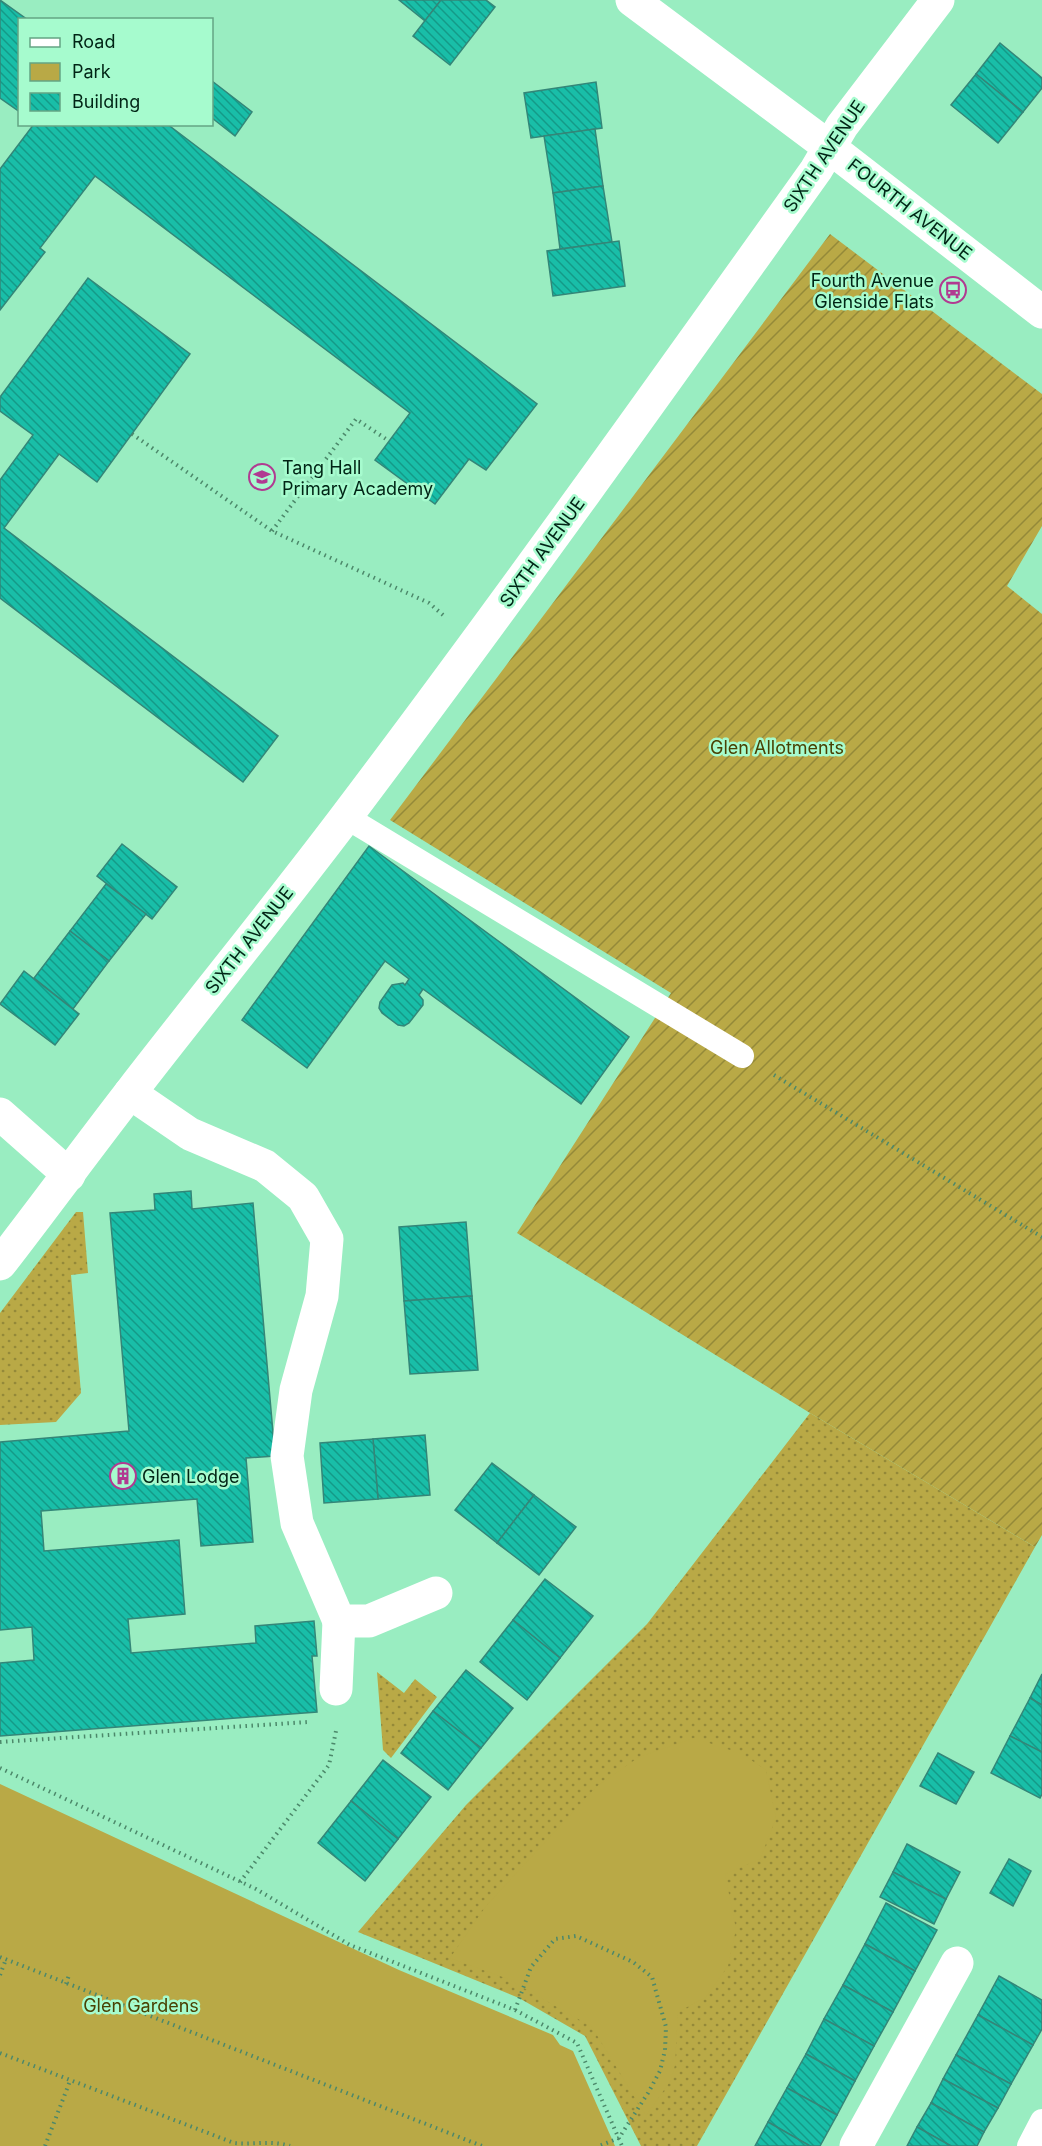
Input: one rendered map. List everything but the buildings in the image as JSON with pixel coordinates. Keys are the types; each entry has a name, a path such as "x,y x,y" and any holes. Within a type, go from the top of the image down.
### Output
{"street":[{"name":"FOURTH AVENUE","path":"632,0 830,147 1042,312"},
{"name":"SIXTH AVENUE","path":"0,1264 130,1093 346,817 476,643 816,170 842,126 938,0"},
{"path":"130,1093 190,1134 265,1166 303,1197 327,1239 322,1296 296,1390 287,1456 297,1523 339,1621 336,1689"},
{"path":"0,1114 69,1175"},
{"path":"339,1621 369,1621 436,1593"},
{"path":"856,2146 957,1963"}],"lane":[{"path":"346,817 742,1056"},
{"path":"1029,2146 1042,2121"}],"path":[{"path":"272,531 357,419 389,441"},
{"path":"132,434 272,531 429,603 476,643"},
{"path":"742,1056 1042,1237"},
{"path":"0,1742 316,1722"},
{"path":"240,1882 329,1765"},
{"path":"0,1768 256,1889 350,1945 514,2010 578,2043 622,2146"},
{"path":"514,2010 531,1968 555,1940 576,1935 633,1962 652,1977 666,2027 666,2050 660,2071 619,2138 599,2146"},
{"path":"0,1957 482,2146"},
{"path":"0,1975 6,1959"},
{"path":"66,1984 69,1975"},
{"path":"0,2053 234,2143 250,2145 266,2142 290,2146"},
{"path":"302,2076 305,2068"},
{"path":"45,2146 70,2080"}],"green space":[{"name":"Glen Allotments","path":"830,234 1042,394 1042,526 1007,586 1042,614 1042,1535 1035,1547 810,1413 517,1233 671,993 390,820"},
{"path":"76,1212 83,1212 88,1273 71,1275 81,1393 56,1422 0,1425 0,1313"},
{"path":"810,1413 1035,1547 697,2146 641,2146 585,2036 519,1998 358,1932 466,1805 647,1624"},
{"path":"377,1672 404,1693 415,1679 437,1697 391,1758 383,1750"},
{"path":"694,1738 742,1754 766,1770 776,1818 760,1859 725,1874 736,1929 728,1966 706,1997 678,2012 675,2065 671,2080 646,2116 592,2027 508,1979 450,1958 486,1906 596,1787 639,1757"},
{"name":"Glen Gardens","path":"0,1784 399,1970 553,2035 560,2045 573,2051 615,2146 0,2146"}],"place":[{"name":"Fourth Avenue Glenside Flats","path":"953,290"},
{"name":"Tang Hall Primary Academy","path":"262,477"},
{"name":"Glen Lodge","path":"123,1476"}]}
